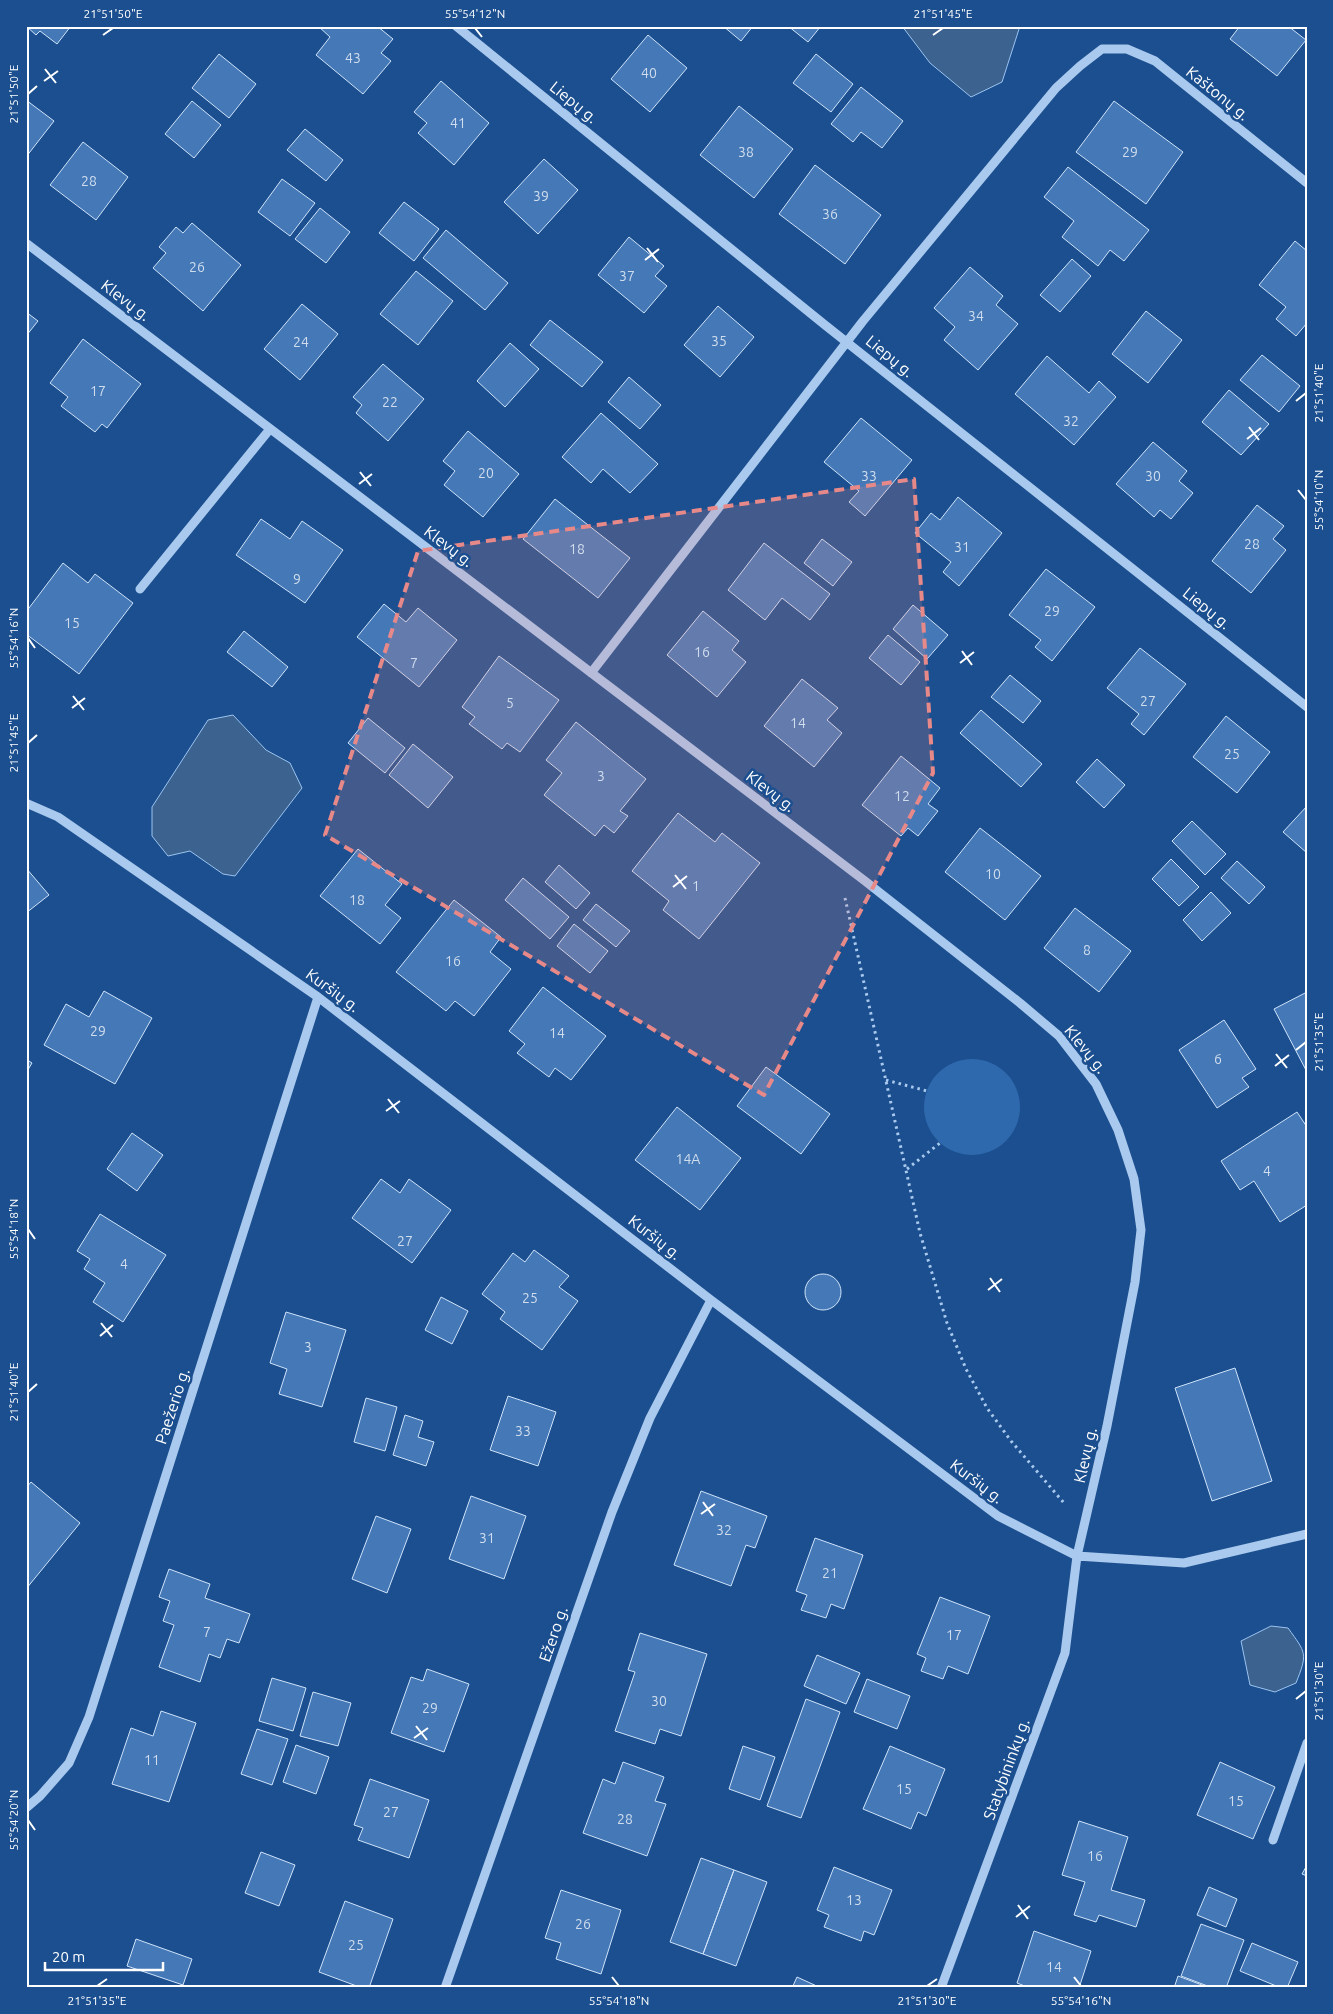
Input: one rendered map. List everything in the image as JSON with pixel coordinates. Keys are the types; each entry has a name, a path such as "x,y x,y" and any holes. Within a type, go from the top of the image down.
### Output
{"street":[{"name":"Liepų g.","path":"456,26 848,342 1307,707"},
{"name":"Kaštonų g.","path":"848,342 1056,88 1080,66 1102,50 1128,49 1155,61 1307,183"},
{"name":"Klevų g.","path":"26,243 836,859 1020,1002 1059,1036 1096,1084 1118,1130 1134,1179 1141,1230 1135,1282 1109,1416 1077,1556"},
{"path":"591,673 848,342"},
{"path":"140,589 270,429"},
{"name":"Kuršių g.","path":"26,803 58,817 318,997 712,1300 998,1516 1077,1556 1184,1563 1307,1534"},
{"name":"Paežerio g.","path":"26,1808 40,1796 69,1764 89,1717 318,997"},
{"name":"Ežero g.","path":"445,1988 612,1512 650,1418 712,1300"},
{"name":"Statybininkų g.","path":"941,1988 1065,1653 1077,1556"},
{"path":"1273,1840 1307,1743"}],"path":[{"path":"836,859 920,1233 947,1323 966,1369 987,1408 1011,1440 1084,1526"},
{"path":"885,1080 927,1091"},
{"path":"906,1168 940,1143"}],"highlighted area":[{"path":"914,479 933,773 764,1095 325,835 418,551"}],"shaded area":[{"path":"902,26 1020,26 1002,82 971,97 930,63"},
{"path":"233,715 266,750 290,763 302,788 235,876 223,874 190,851 168,856 152,836 152,807 208,720"},
{"path":"972,1059 990,1063 1006,1073 1016,1089 1020,1107 1016,1125 1006,1141 990,1151 972,1155 954,1151 938,1141 928,1125 924,1107 928,1089 938,1073 954,1063"},
{"path":"1271,1626 1288,1628 1302,1648 1303,1654 1302,1665 1296,1683 1275,1692 1250,1685 1241,1641"}],"building":[{"path":"26,26 71,26 57,44 40,31 36,35"},
{"path":"318,26 377,26 393,39 381,53 391,61 363,94 316,55 330,37"},
{"path":"723,26 753,26 741,41"},
{"path":"788,26 821,26 808,42"},
{"path":"1240,26 1288,26 1306,40 1277,76 1230,39"},
{"path":"648,35 687,68 650,112 611,79"},
{"path":"219,54 256,84 229,118 192,88"},
{"path":"816,54 853,84 831,112 793,83"},
{"path":"441,81 489,123 454,165 418,133 427,123 414,112"},
{"path":"861,87 903,121 882,148 861,132 853,142 831,124"},
{"path":"26,100 54,121 26,157"},
{"path":"192,101 221,125 194,158 165,134"},
{"path":"1114,101 1183,152 1146,204 1076,152"},
{"path":"739,106 793,149 754,198 700,155"},
{"path":"305,129 343,160 326,181 287,150"},
{"path":"83,142 128,177 96,220 50,185"},
{"path":"544,159 578,190 538,234 504,202"},
{"path":"815,165 881,215 845,264 779,214"},
{"path":"1068,167 1149,230 1124,261 1110,250 1098,266 1062,237 1074,221 1044,197"},
{"path":"282,179 315,203 290,236 258,212"},
{"path":"404,202 439,229 414,261 379,233"},
{"path":"320,208 350,232 326,263 295,239"},
{"path":"192,223 241,265 203,311 153,268 166,253 159,247 176,227 183,233"},
{"path":"446,230 508,283 485,310 423,258"},
{"path":"629,237 664,266 655,276 667,286 644,313 598,275"},
{"path":"1295,241 1307,251 1307,323 1296,336 1276,319 1286,307 1259,285"},
{"path":"1072,259 1091,276 1060,312 1040,295"},
{"path":"970,267 1003,296 996,305 1018,324 978,370 944,340 955,327 934,308"},
{"path":"416,271 453,301 418,345 380,314"},
{"path":"302,304 338,334 300,380 264,349"},
{"path":"718,306 754,337 720,377 684,345"},
{"path":"1146,311 1182,340 1148,383 1112,354"},
{"path":"26,312 38,321 26,336"},
{"path":"550,320 603,362 582,387 530,345"},
{"path":"83,339 141,384 107,428 102,424 95,432 61,406 68,397 50,383"},
{"path":"510,343 539,369 505,407 477,381"},
{"path":"1262,355 1300,386 1279,412 1240,380"},
{"path":"1047,356 1089,393 1099,381 1116,397 1074,445 1015,394"},
{"path":"383,364 424,399 388,441 356,413 362,405 353,397"},
{"path":"629,377 661,405 640,429 608,402"},
{"path":"1229,390 1269,424 1241,455 1202,422"},
{"path":"601,413 658,464 630,493 603,469 591,483 562,457"},
{"path":"861,418 912,460 865,516 849,502 859,491 824,462"},
{"path":"468,431 519,474 483,517 444,485 455,471 443,461"},
{"path":"1153,442 1187,471 1179,481 1193,493 1171,519 1160,510 1154,517 1116,484"},
{"path":"958,497 1002,533 959,586 943,572 951,562 915,533 931,513 940,520"},
{"path":"555,499 630,558 598,598 523,539"},
{"path":"1257,505 1284,526 1273,539 1286,550 1251,593 1212,561"},
{"path":"261,519 290,539 302,521 343,550 305,603 236,555"},
{"path":"822,539 852,562 833,586 804,563"},
{"path":"764,543 830,594 810,620 782,598 765,620 728,590"},
{"path":"63,563 88,583 95,574 133,603 79,674 26,634 26,612"},
{"path":"1046,569 1095,607 1052,661 1035,647 1041,640 1009,615"},
{"path":"384,604 406,622 418,608 457,640 419,687 357,637"},
{"path":"913,605 948,635 927,659 893,629"},
{"path":"703,611 739,641 732,650 746,662 717,697 667,655"},
{"path":"244,631 288,667 272,687 227,652"},
{"path":"888,635 920,662 901,685 869,658"},
{"path":"1140,648 1186,684 1144,735 1131,724 1139,714 1107,688"},
{"path":"499,656 559,700 520,752 507,743 502,749 469,724 475,717 462,707"},
{"path":"1010,675 1041,701 1023,723 991,697"},
{"path":"802,679 838,708 827,720 842,733 814,767 764,726"},
{"path":"981,710 1042,764 1021,787 960,733"},
{"path":"1226,716 1270,752 1237,793 1193,757"},
{"path":"368,718 405,748 385,773 348,743"},
{"path":"576,722 646,779 620,811 628,816 614,833 604,825 595,836 544,795 562,773 546,760"},
{"path":"413,744 453,777 428,808 389,775"},
{"path":"901,756 940,788 928,804 938,811 918,836 908,828 901,836 862,805"},
{"path":"1097,759 1125,785 1104,808 1076,782"},
{"path":"1307,806 1307,853 1283,832"},
{"path":"678,813 715,842 722,833 760,863 699,939 663,910 669,901 632,871"},
{"path":"1192,821 1226,854 1205,875 1172,841"},
{"path":"980,828 1041,876 1005,920 945,872"},
{"path":"358,849 402,884 385,905 401,918 380,944 320,896"},
{"path":"1171,859 1199,887 1179,906 1152,879"},
{"path":"1237,861 1265,887 1249,904 1221,878"},
{"path":"559,865 590,893 576,909 545,882"},
{"path":"26,868 49,895 26,913"},
{"path":"523,878 569,917 550,939 505,900"},
{"path":"1211,892 1231,913 1202,941 1183,920"},
{"path":"454,900 501,937 490,952 511,969 474,1016 455,1001 446,1011 396,972"},
{"path":"596,904 630,931 616,947 583,920"},
{"path":"1075,908 1131,951 1099,992 1044,948"},
{"path":"574,924 608,951 590,973 557,946"},
{"path":"543,987 606,1036 571,1080 555,1068 549,1077 517,1053 525,1044 509,1031"},
{"path":"104,991 152,1018 115,1084 44,1045 66,1004 89,1017"},
{"path":"1307,992 1307,1072 1274,1009"},
{"path":"1224,1020 1256,1069 1242,1078 1249,1087 1217,1108 1179,1050"},
{"path":"26,1059 32,1063 26,1073"},
{"path":"766,1067 830,1114 801,1154 737,1106"},
{"path":"677,1107 741,1158 700,1210 635,1160"},
{"path":"1297,1112 1307,1127 1307,1205 1280,1222 1254,1181 1240,1190 1221,1161"},
{"path":"132,1133 163,1155 137,1191 107,1169"},
{"path":"381,1179 400,1193 409,1179 451,1210 412,1263 352,1218"},
{"path":"100,1214 166,1255 123,1322 93,1302 105,1283 84,1269 90,1259 77,1251"},
{"path":"534,1250 569,1276 559,1287 578,1301 542,1350 500,1319 505,1312 482,1294 513,1253 525,1262"},
{"path":"823,1274 835,1280 841,1292 835,1304 823,1310 811,1304 805,1292 811,1280"},
{"path":"441,1297 468,1311 452,1344 425,1330"},
{"path":"286,1312 346,1330 322,1407 279,1394 287,1369 270,1363"},
{"path":"1235,1368 1272,1481 1212,1501 1175,1388"},
{"path":"508,1396 556,1412 538,1466 490,1450"},
{"path":"366,1398 397,1407 385,1451 354,1442"},
{"path":"405,1415 423,1421 418,1437 434,1442 426,1466 393,1455"},
{"path":"31,1482 80,1523 26,1589 26,1488"},
{"path":"701,1491 767,1516 755,1548 746,1545 731,1586 674,1565"},
{"path":"471,1496 526,1516 504,1579 449,1559"},
{"path":"376,1516 411,1529 387,1593 352,1579"},
{"path":"815,1538 863,1555 844,1609 831,1604 826,1618 801,1610 807,1595 796,1591"},
{"path":"169,1569 210,1584 205,1598 250,1614 239,1643 227,1639 220,1658 209,1654 200,1682 159,1667 174,1625 163,1621 170,1601 159,1597"},
{"path":"940,1597 990,1616 968,1674 948,1666 943,1679 921,1671 926,1658 917,1654"},
{"path":"640,1633 707,1654 681,1736 660,1729 655,1744 615,1731 635,1672 628,1670"},
{"path":"817,1655 860,1673 846,1704 804,1686"},
{"path":"427,1669 469,1684 444,1752 391,1733 411,1677 423,1681"},
{"path":"272,1678 306,1688 293,1731 259,1721"},
{"path":"867,1679 910,1696 897,1729 854,1712"},
{"path":"313,1692 351,1703 338,1746 300,1736"},
{"path":"806,1699 840,1712 801,1818 767,1806"},
{"path":"161,1711 196,1723 169,1802 112,1784 131,1728 153,1736"},
{"path":"257,1729 288,1739 272,1785 241,1774"},
{"path":"296,1745 329,1757 316,1794 283,1782"},
{"path":"743,1746 775,1757 760,1800 729,1789"},
{"path":"890,1746 945,1769 926,1816 918,1812 911,1829 863,1809"},
{"path":"623,1762 664,1777 655,1801 666,1804 647,1856 583,1833 603,1779 615,1784"},
{"path":"1220,1762 1275,1787 1253,1839 1197,1815"},
{"path":"370,1779 429,1800 409,1858 358,1840 363,1828 354,1825"},
{"path":"1079,1821 1128,1837 1111,1890 1145,1900 1136,1927 1099,1915 1096,1922 1074,1915 1085,1882 1062,1875"},
{"path":"261,1852 295,1865 279,1906 245,1893"},
{"path":"701,1858 734,1870 703,1954 670,1942"},
{"path":"1307,1865 1307,1876 1302,1874"},
{"path":"834,1867 892,1890 874,1935 864,1931 861,1941 824,1927 829,1915 817,1910"},
{"path":"734,1870 767,1882 736,1966 703,1954"},
{"path":"1209,1887 1237,1899 1226,1927 1197,1915"},
{"path":"561,1890 621,1910 601,1974 556,1959 561,1943 545,1938"},
{"path":"345,1901 393,1919 369,1988 362,1988 319,1972"},
{"path":"1201,1924 1244,1940 1226,1988 1213,1988 1181,1976"},
{"path":"1034,1931 1091,1951 1079,1988 1030,1988 1017,1983"},
{"path":"136,1939 192,1959 183,1985 127,1966"},
{"path":"1252,1943 1298,1962 1287,1988 1281,1988 1240,1971"},
{"path":"1178,1976 1210,1988 1174,1988"},
{"path":"797,1977 821,1988 792,1988"}]}
